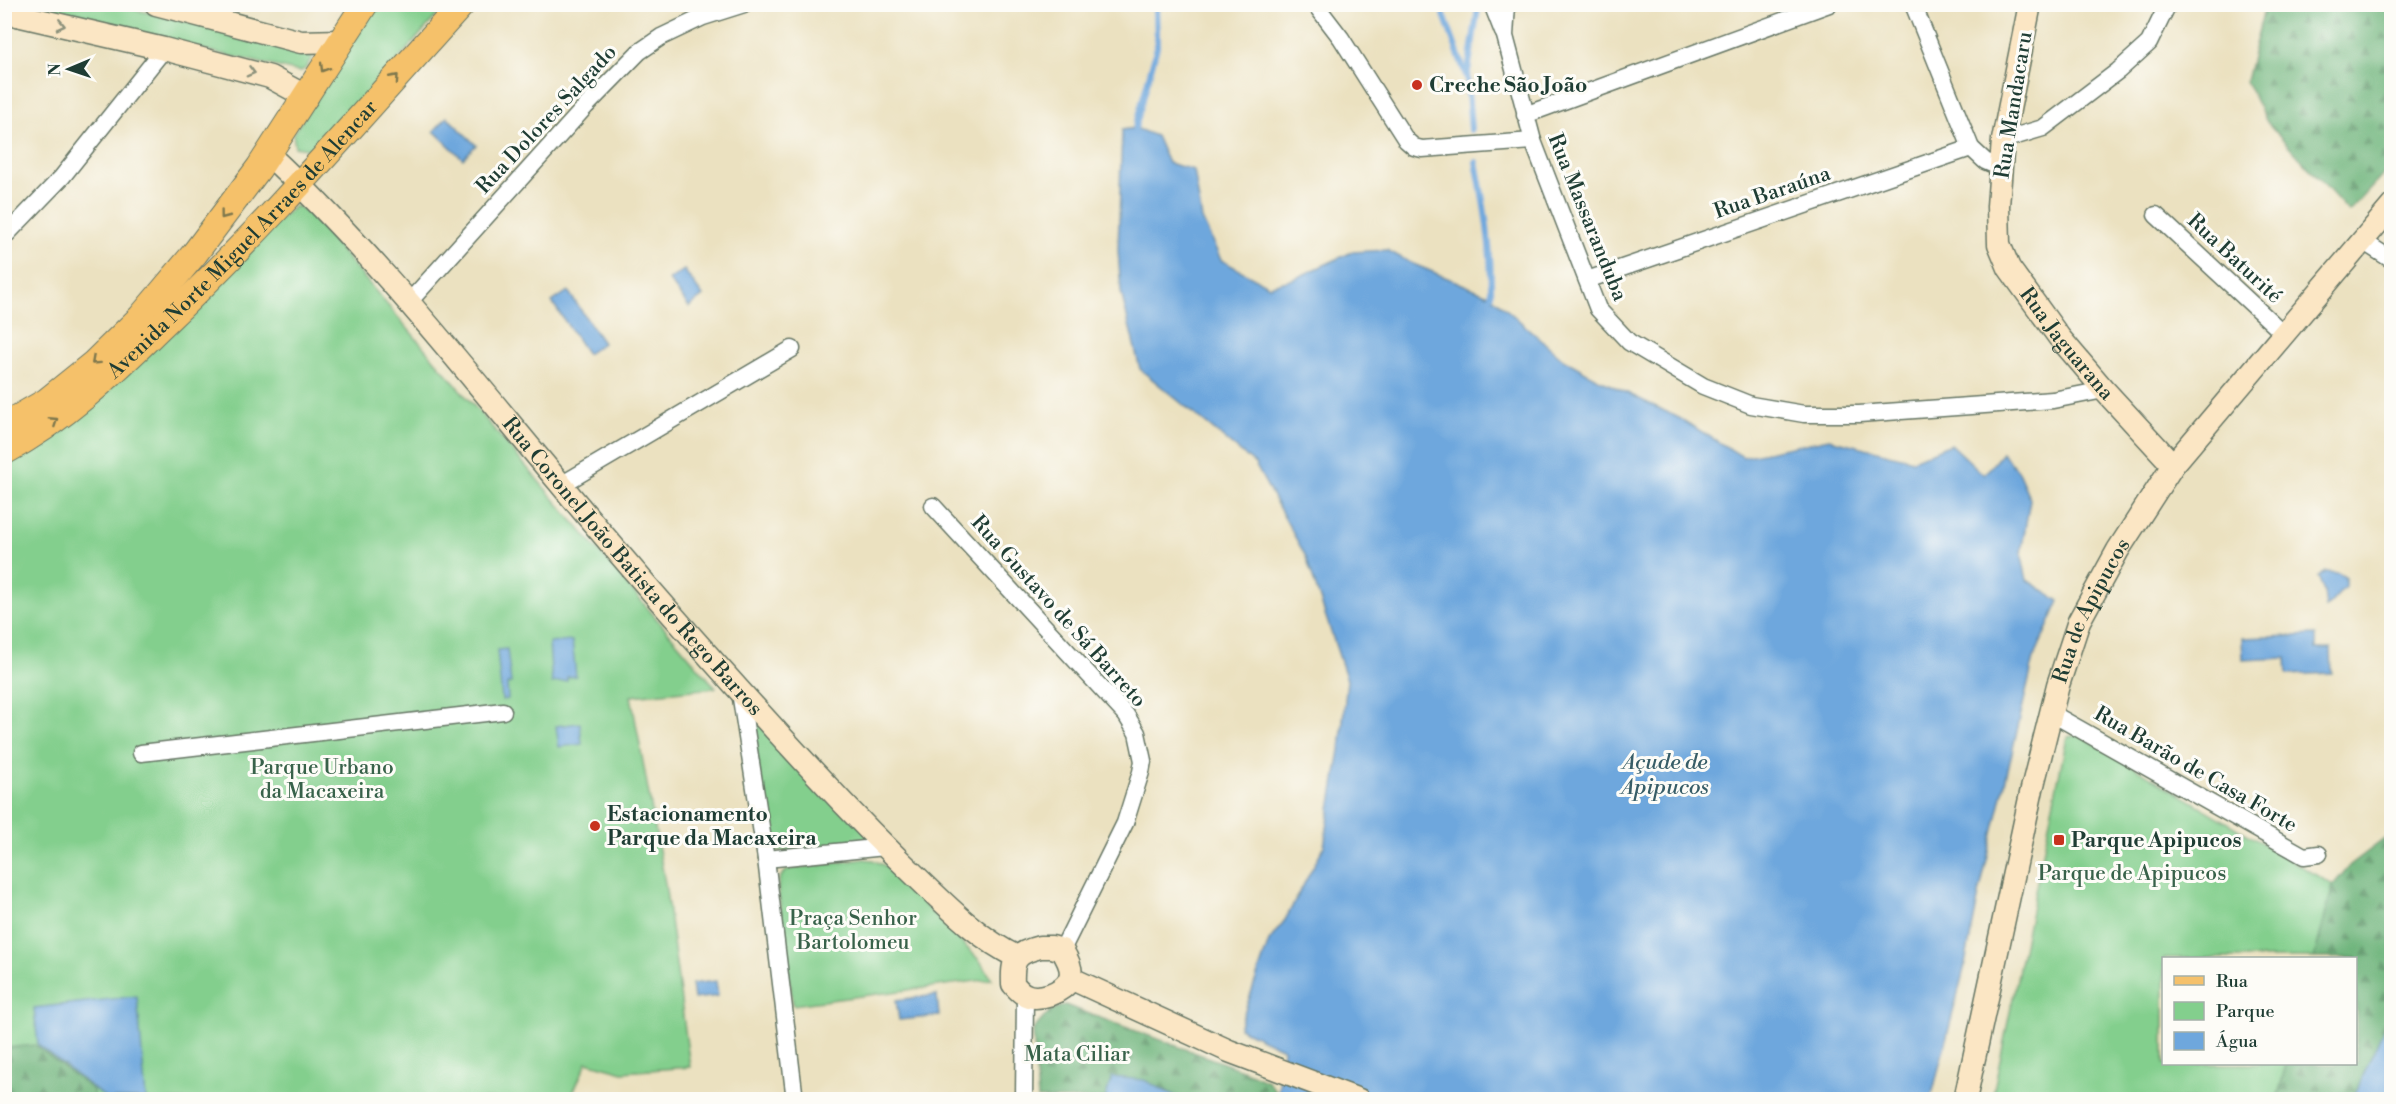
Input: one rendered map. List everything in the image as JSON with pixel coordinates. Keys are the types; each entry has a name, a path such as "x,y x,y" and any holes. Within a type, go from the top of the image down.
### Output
{"main road":[{"name":"Avenida Norte Miguel Arraes de Alencar","path":"4,426 47,400 93,364 141,317 195,253 269,155 365,4"},
{"name":"Avenida Norte Miguel Arraes de Alencar","path":"4,452 61,417 106,379 211,279 462,4"}],"street":[{"path":"156,4 301,42 340,41"},
{"name":"Rua Dolores Salgado","path":"409,302 586,106 639,52 703,17 744,4"},
{"path":"1315,4 1341,38 1406,140 1414,147 1422,149 1533,141"},
{"path":"1492,4 1505,36"},
{"name":"Rua Massaranduba","path":"1508,4 1505,36 1533,141 1598,309 1629,342 1703,386 1751,405 1804,414 1859,414 2053,400 2104,390"},
{"path":"1525,115 1829,4"},
{"path":"1913,4 1971,148 1985,161 2001,168"},
{"name":"Rua Mandacaru","path":"1998,206 2003,140 2030,4"},
{"path":"2003,140 2043,128 2118,71 2149,43 2168,4"},
{"path":"4,12 164,49 270,77 307,97"},
{"path":"4,237 62,177 164,49"},
{"name":"Rua Baraúna","path":"1587,280 1971,148"},
{"name":"Rua Coronel João Batista do Rego Barros","path":"269,155 300,184 409,302 561,485 740,692 885,847 990,943 1017,957"},
{"name":"Rua Jaguarana","path":"1998,206 1999,244 2003,257 2059,337 2173,465"},
{"name":"Rua de Apipucos","path":"1965,1100 2051,713 2079,621 2118,550 2173,465 2391,206"},
{"name":"Rua Baturité","path":"2156,215 2284,334"},
{"path":"2361,240 2391,260"},
{"path":"561,485 792,349"},
{"name":"Rua Gustavo de Sá Barreto","path":"933,506 1126,716 1137,733 1143,760 1125,823 1062,950"},
{"path":"740,692 766,859 795,1100"},
{"path":"141,753 504,711"},
{"name":"Rua Barão de Casa Forte","path":"2051,713 2304,856 2319,854"},
{"path":"766,859 885,847"},
{"path":"1040,947 1062,950 1070,967 1070,978 1063,988 1040,998 1025,995 1013,984 1012,966 1017,957 1028,950 1040,947"},
{"path":"1070,978 1229,1051 1359,1100"},
{"path":"1024,1100 1025,995"}],"green space":[{"path":"10,5 115,5 310,50 313,56 306,68 300,72"},
{"path":"376,5 446,5 318,151 295,147 293,134"},
{"path":"2265,5 2391,5 2391,171 2385,173 2349,212 2267,122 2246,81"},
{"name":"Parque Urbano da Macaxeira","path":"295,206 306,210 716,688 631,696 665,883 690,1067 623,1072 587,1062 570,1099 94,1100 93,1090 35,1045 5,1048 5,463"},
{"name":"Praça Senhor Bartolomeu","path":"751,702 878,841 768,852"},
{"name":"Parque de Apipucos","path":"2080,735 2333,885 2314,957 2162,957 2162,1065 2286,1065 2277,1099 2012,1100 1993,1094 2067,737"},
{"path":"2391,834 2391,1016 2353,1099 2277,1100 2286,1065 2357,1065 2357,957 2314,957 2333,885 2350,865"},
{"name":"Praça Senhor Bartolomeu","path":"864,859 886,866 980,961 992,979 793,1005 778,889 780,879 785,872 791,869"},
{"name":"Mata Ciliar","path":"1065,1005 1245,1071 1268,1081 1278,1094 1224,1099 1181,1099 1163,1089 1105,1097 1105,1099 1038,1099 1033,1030 1050,1011"},
{"path":"35,1045 93,1090 94,1099 5,1100 5,1048"}],"water":[{"path":"447,117 476,145 463,159 434,131"},
{"name":"Açude de Apipucos","path":"1135,128 1156,136 1168,163 1194,170 1202,219 1221,260 1269,286 1294,279 1352,252 1387,250 1411,263 1491,296 1563,359 1596,378 1679,418 1743,457 1829,439 1913,460 1951,444 1984,475 2002,453 2017,470 2030,499 2021,553 2027,580 2059,601 2034,658 1979,894 1964,969 1931,1099 1224,1099 1278,1094 1283,1049 1239,1028 1269,941 1285,920 1324,846 1340,750 1347,680 1306,557 1255,464 1140,369 1121,292 1118,250 1122,130"},
{"path":"684,270 703,296 689,307 669,280"},
{"path":"568,291 603,343 587,354 552,302"},
{"path":"2326,572 2338,573 2345,577 2345,587 2326,608 2324,592 2318,576"},
{"path":"2316,635 2316,649 2331,649 2332,673 2287,675 2286,658 2243,660 2242,638"},
{"path":"572,641 576,676 567,677 567,681 552,683 549,643"},
{"path":"507,649 511,683 507,684 508,699 502,700 497,650"},
{"path":"580,723 582,744 559,747 556,726"},
{"path":"716,981 718,996 694,999 692,984"},
{"path":"937,995 939,1016 899,1020 896,1000"},
{"path":"137,996 146,1099 107,1099 38,1045 34,1008"},
{"path":"2391,1016 2391,1099 2353,1099 2382,1032"},
{"path":"1112,1077 1144,1080 1181,1099 1105,1099"}],"waterway":[{"path":"1135,128 1157,47 1156,4"},
{"path":"1440,4 1467,78 1471,130"},
{"path":"1467,77 1478,9"},
{"path":"1476,162 1487,229 1491,296"}],"place":[{"name":"Creche São João","path":"1417,85"},
{"name":"Estacionamento Parque da Macaxeira","path":"595,826"},
{"name":"Parque Apipucos","path":"2059,840"}]}
